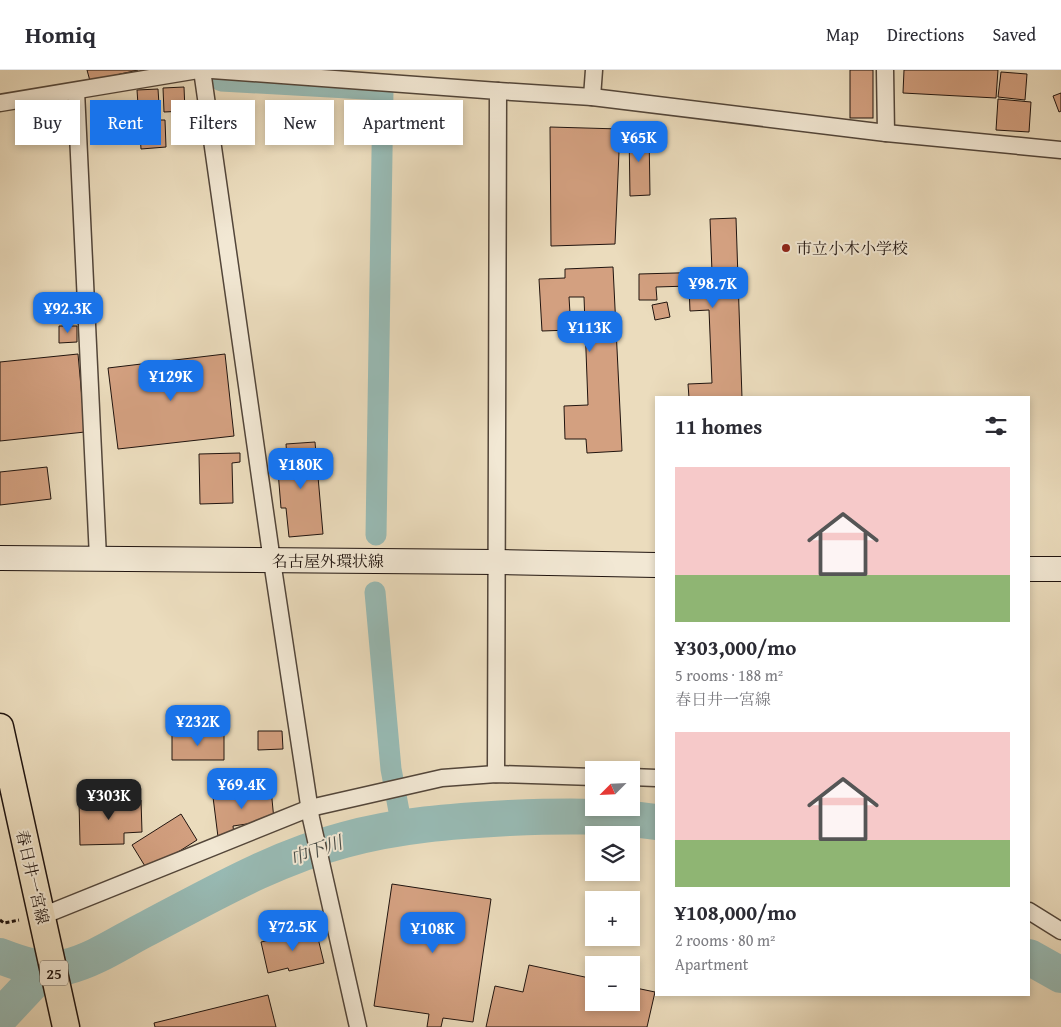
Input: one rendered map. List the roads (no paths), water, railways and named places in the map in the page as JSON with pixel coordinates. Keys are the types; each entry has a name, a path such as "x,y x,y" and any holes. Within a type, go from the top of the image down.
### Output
{"main road":[{"name":"名古屋外環状線","path":"0,558 655,565"},
{"path":"1030,569 1061,569"},
{"name":"春日井一宮線","path":"0,727 64,1021"}],"street":[{"path":"0,103 198,70"},
{"path":"202,70 272,561 311,813 358,1027"},
{"path":"212,70 592,97 886,133 1061,150"},
{"path":"592,97 594,70"},
{"path":"885,70 886,133"},
{"path":"76,91 98,558"},
{"path":"496,774 498,91"},
{"path":"44,923 311,813 383,792 442,778 496,774 585,777"},
{"path":"640,778 655,778"},
{"path":"1030,912 1061,931"}],"waterway":[{"path":"221,81 383,90 376,535"},
{"path":"375,592 391,769 402,827"},
{"name":"巾下川","path":"0,956 24,964 49,969 77,964 268,867 318,848 364,835 446,822 527,817 601,817 655,822"},
{"name":"巾下川","path":"1030,958 1061,975"},
{"path":"0,1017 45,969"}],"place":[{"name":"市立小木小学校","path":"786,248"}]}
